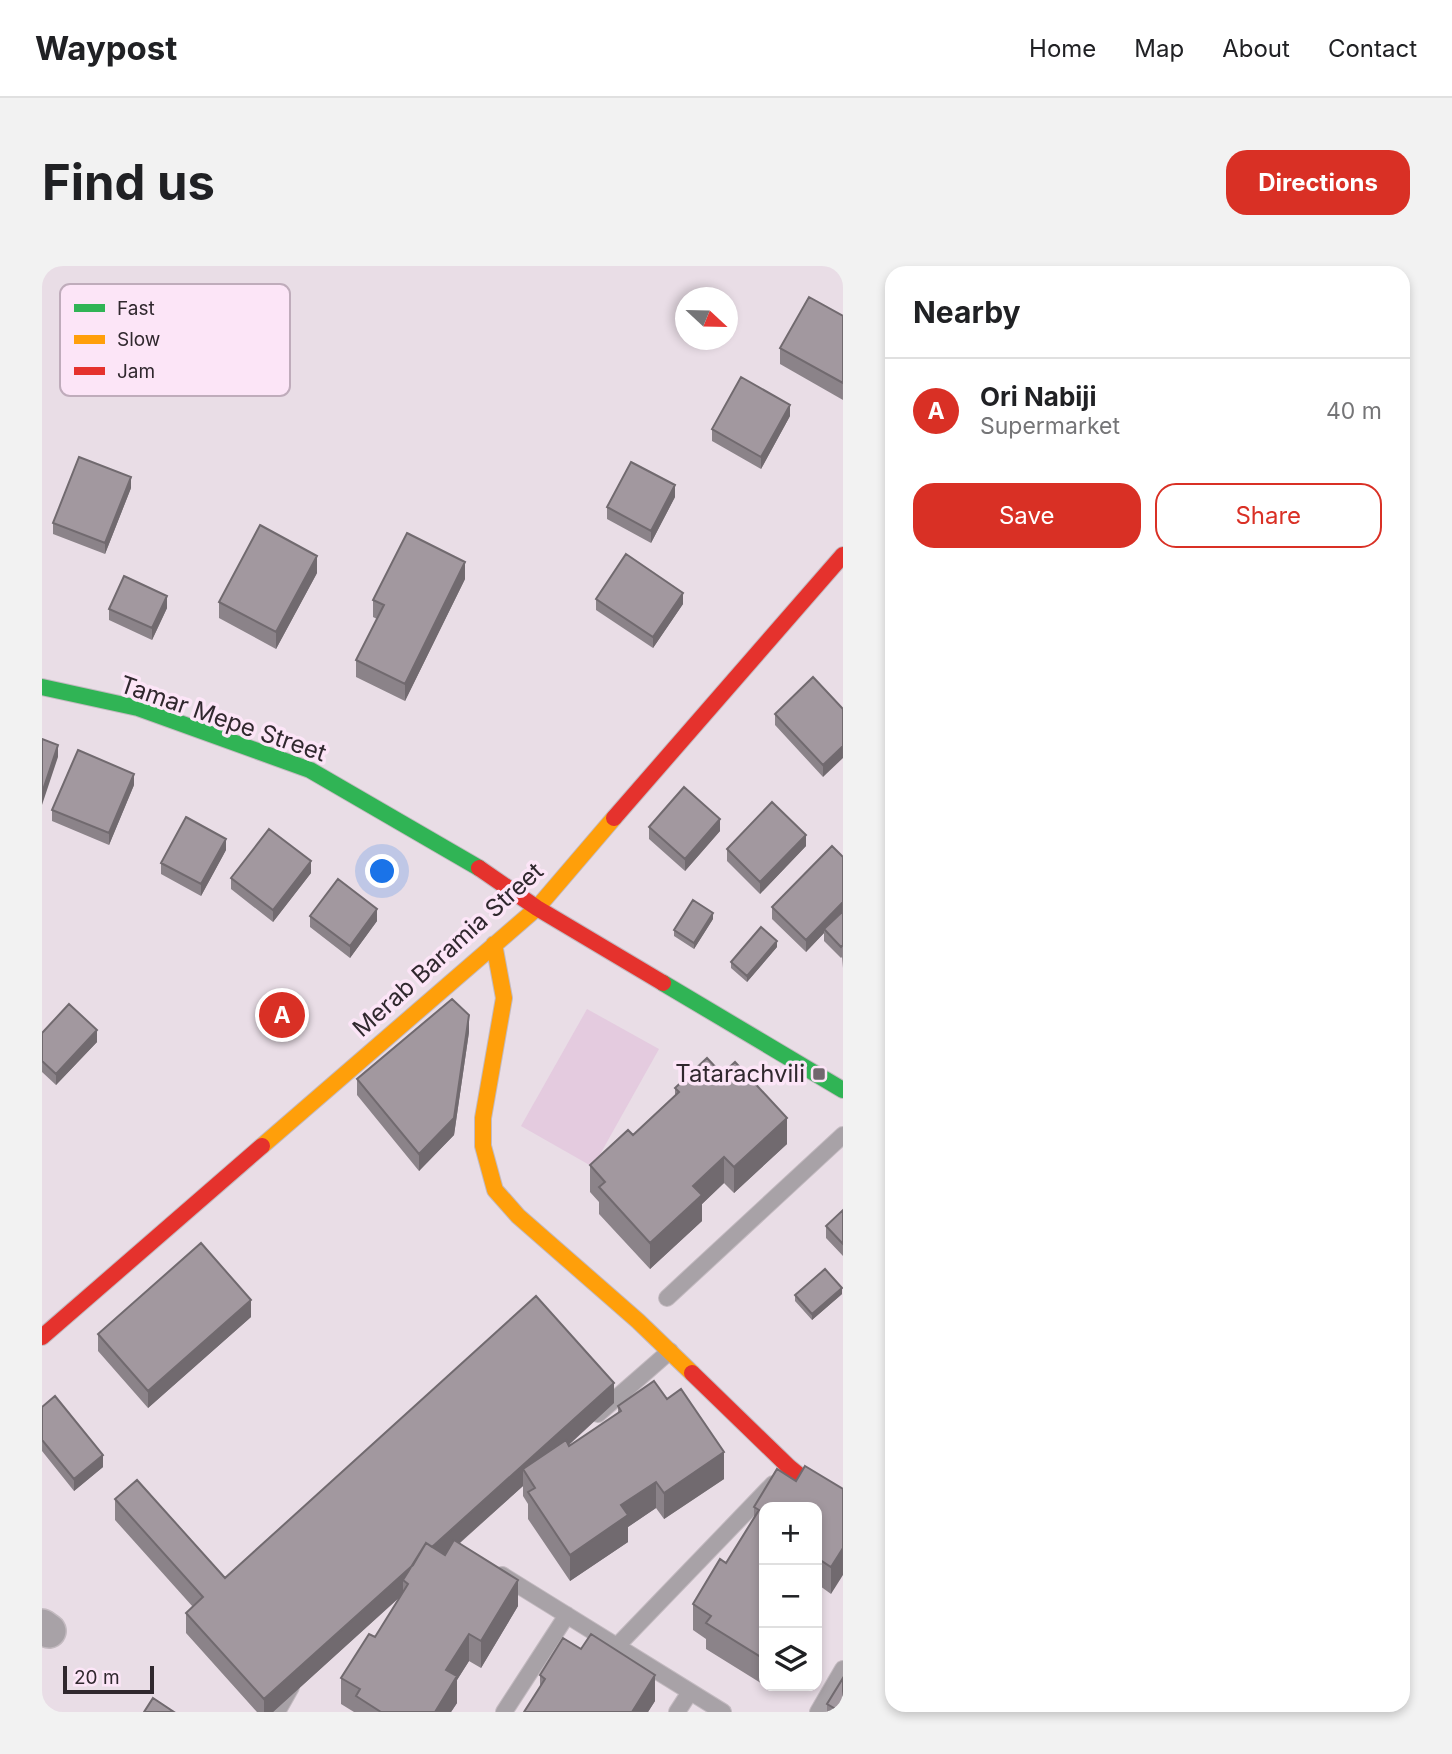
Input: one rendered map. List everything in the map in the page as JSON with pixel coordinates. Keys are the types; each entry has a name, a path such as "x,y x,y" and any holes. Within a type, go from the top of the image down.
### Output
{"street":[{"name":"Merab Baramia Street","path":"42,1337 494,944 843,555"},
{"name":"Tamar Mepe Street","path":"42,687 138,708 310,769 491,875 531,903 843,1090"},
{"path":"494,944 504,998 483,1118 483,1146 495,1190 518,1216 670,1351 789,1467 843,1511"}],"lane":[{"path":"667,1298 843,1135"},
{"path":"586,1424 670,1351"},
{"path":"617,1646 789,1467"},
{"path":"485,1565 723,1712"},
{"path":"504,1712 567,1615"},
{"path":"818,1712 843,1670"},
{"path":"277,1712 290,1688 300,1678"},
{"path":"677,1712 690,1692"}],"shaded area":[{"path":"587,1009 659,1049 593,1167 521,1126"}],"building":[{"path":"809,297 843,316 843,383 780,348"},
{"path":"741,377 790,405 761,457 712,429"},
{"path":"79,457 131,477 105,543 53,523"},
{"path":"631,462 675,485 651,531 607,507"},
{"path":"260,525 317,556 276,632 219,602"},
{"path":"407,533 465,562 405,684 356,660 384,605 373,600"},
{"path":"626,554 683,593 653,637 596,599"},
{"path":"124,576 167,596 152,628 109,609"},
{"path":"813,677 843,709 843,746 823,765 775,714"},
{"path":"42,739 58,745 42,793"},
{"path":"78,750 134,774 109,833 52,810"},
{"path":"684,787 720,819 685,859 649,827"},
{"path":"772,802 806,835 760,882 727,849"},
{"path":"186,817 226,839 201,884 161,863"},
{"path":"269,829 311,861 273,910 231,878"},
{"path":"832,846 843,857 843,902 806,940 772,907"},
{"path":"338,879 377,909 350,946 310,916"},
{"path":"693,900 713,913 694,943 674,930"},
{"path":"843,911 843,945 841,947 824,929"},
{"path":"761,927 777,941 747,976 731,962"},
{"path":"452,999 469,1015 454,1118 419,1154 357,1079"},
{"path":"69,1004 97,1030 56,1074 42,1061 42,1033"},
{"path":"707,1058 722,1074 735,1062 787,1118 734,1167 724,1157 693,1186 702,1195 650,1243 599,1187 605,1182 590,1165 628,1130 633,1135 679,1092 675,1088"},
{"path":"843,1210 843,1244 826,1226"},
{"path":"201,1243 251,1300 148,1391 98,1334"},
{"path":"825,1269 842,1288 812,1314 795,1295"},
{"path":"536,1296 614,1383 432,1547 426,1543 413,1565 264,1699 186,1613 203,1597 115,1499 137,1480 225,1578"},
{"path":"654,1381 667,1399 681,1389 724,1452 664,1493 656,1482 621,1505 628,1515 570,1555 528,1492 535,1488 523,1469 566,1440 569,1446 621,1411 618,1406"},
{"path":"55,1396 103,1455 74,1479 42,1440 42,1407"},
{"path":"805,1466 843,1489 843,1548 831,1567 822,1561 822,1502 759,1502 759,1510 754,1507 777,1469 796,1481"},
{"path":"759,1510 759,1656 706,1623 711,1616 693,1604 720,1559 726,1563"},
{"path":"454,1540 518,1580 481,1641 469,1634 446,1670 457,1676 435,1712 381,1712 356,1696 360,1689 341,1678 369,1634 375,1637 408,1584 403,1580 426,1543 445,1555"},
{"path":"591,1634 655,1675 632,1712 524,1712 545,1679 540,1675 563,1638 581,1649"},
{"path":"843,1678 843,1712 841,1712 827,1704"},
{"path":"153,1698 174,1712 144,1712"}],"traffic: fast":[{"path":"42,687 138,708 310,770 479,868"},
{"path":"663,983 843,1090"}],"traffic: slow":[{"path":"262,1146 537,908 614,818"},
{"path":"494,944 504,998 483,1118 483,1146 495,1190 518,1216 638,1321 692,1373"}],"traffic: jam":[{"path":"614,818 843,555"},
{"path":"479,868 537,908 663,983"},
{"path":"42,1337 262,1146"},
{"path":"692,1373 789,1467 843,1511"}],"place":[{"name":"Ori Nabiji","path":"282,1015"},
{"name":"Tatarachvili","path":"819,1074"}]}
